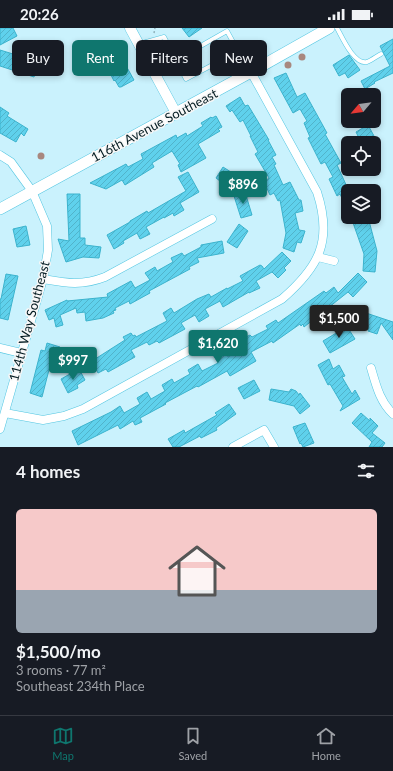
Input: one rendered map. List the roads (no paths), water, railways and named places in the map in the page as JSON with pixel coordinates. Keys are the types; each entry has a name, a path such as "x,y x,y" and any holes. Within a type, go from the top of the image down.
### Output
{"main road":[{"name":"116th Avenue Southeast","path":"267,64 329,28"},
{"name":"116th Avenue Southeast","path":"0,209 245,76"}],"street":[{"path":"130,28 137,40"},
{"path":"156,76 176,113"},
{"path":"5,413 43,420 64,416 83,409 282,299 298,285 314,266 318,257 323,236 324,221 322,206 317,192 250,76"},
{"name":"114th Way Southeast","path":"0,155 11,162 32,191 47,226 48,250 43,279 0,429"},
{"path":"43,279 72,284 93,282 212,219"},
{"path":"318,257 334,261"},
{"path":"0,348 22,353"},
{"path":"371,368 378,390 387,408 393,414"},
{"path":"233,447 264,430 274,447"}],"lane":[{"path":"337,28 350,52 357,60 367,62 381,54"},
{"path":"211,40 227,31 232,40"},
{"path":"153,40 164,37 166,40"}]}
